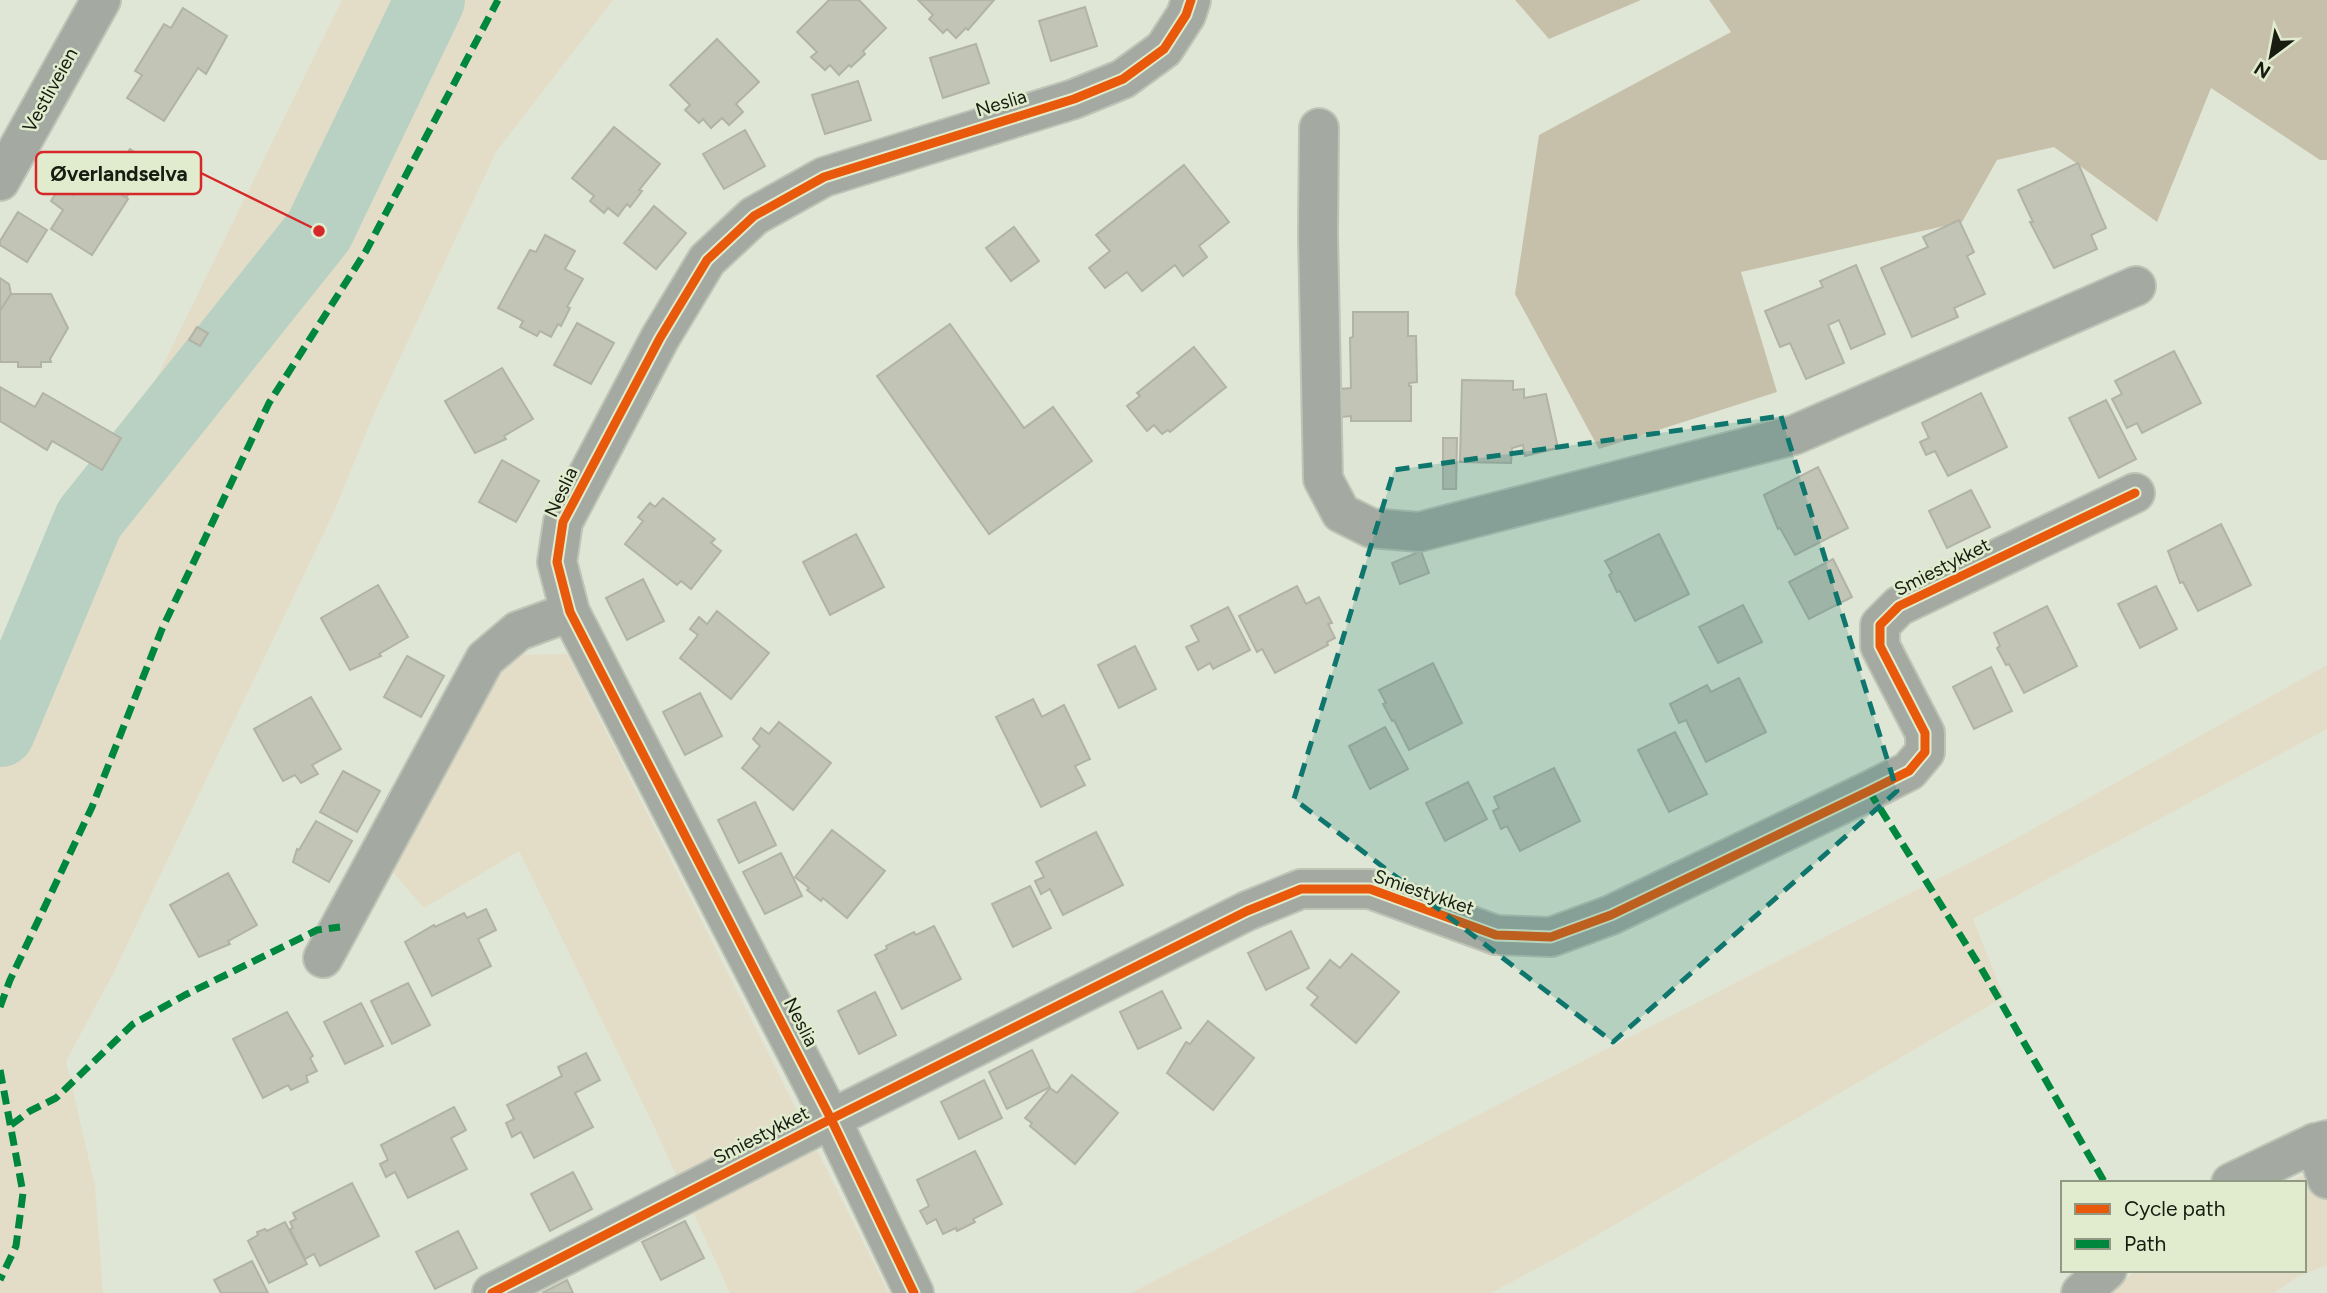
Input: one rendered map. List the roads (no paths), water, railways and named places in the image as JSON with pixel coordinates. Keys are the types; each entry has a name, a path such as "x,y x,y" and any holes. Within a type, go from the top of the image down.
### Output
{"street":[{"name":"Vestliveien","path":"0,181 101,0"},
{"name":"Neslia","path":"914,1293 831,1119 570,612 557,562 562,522 660,338 707,260 754,216 824,177 1074,99 1123,79 1164,49 1186,15 1191,0"},
{"path":"1319,128 1318,234 1323,479 1341,513 1371,528 1419,532 1794,435 2136,286"},
{"name":"Smiestykket","path":"492,1293 831,1119 1247,911 1301,889 1370,889 1496,935 1551,937 1611,915 1909,771 1925,752 1925,733 1880,646 1880,625 1899,606 2135,493"},
{"path":"323,958 485,659 518,631 570,612"},
{"path":"2235,1181 2321,1141 2327,1179"},
{"path":"2081,1293 2105,1272"}],"waterway":[{"path":"0,732 89,519 319,231 430,0"}],"place":[{"name":"Øverlandselva","path":"319,231"}]}
